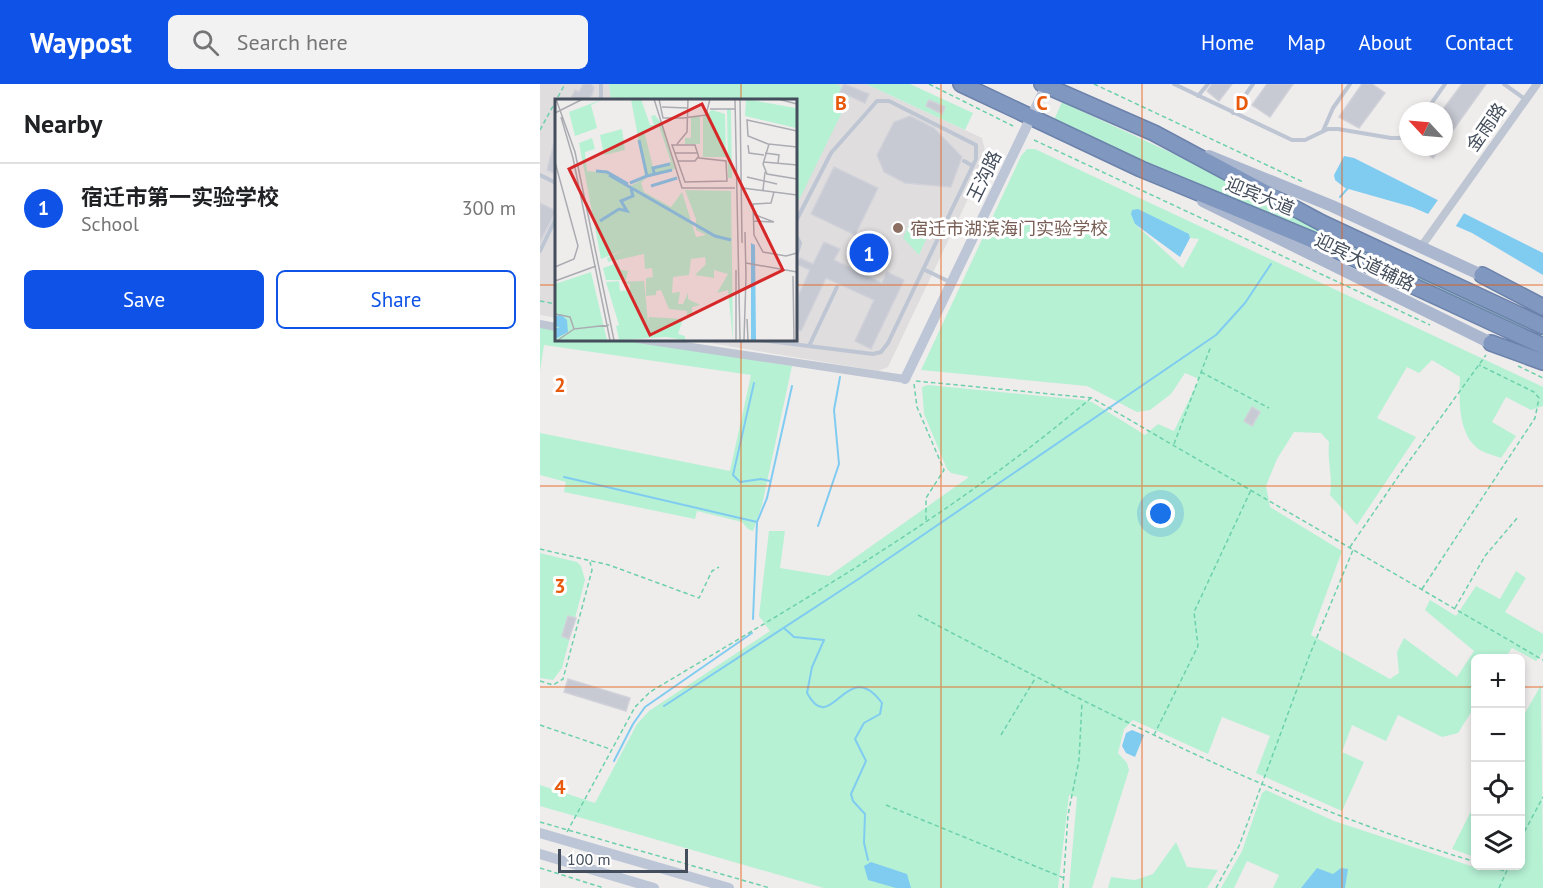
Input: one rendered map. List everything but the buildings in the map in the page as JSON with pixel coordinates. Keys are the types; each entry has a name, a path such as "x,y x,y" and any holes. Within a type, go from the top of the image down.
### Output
{"highway":[{"name":"迎宾大道","path":"961,84 1141,169 1325,244 1543,346"},
{"name":"迎宾大道","path":"1045,85 1154,133 1322,223 1543,326"},
{"path":"1482,275 1543,308"},
{"path":"1490,348 1543,362"}],"main road":[{"name":"迎宾大道辅路","path":"1154,133 1332,206 1543,302"},
{"name":"迎宾大道辅路","path":"1141,169 1490,348 1543,368"}],"street":[{"name":"金雨路","path":"1421,247 1537,84"},
{"name":"王沟路","path":"909,380 951,283 1045,85"},
{"path":"540,324 555,327"},
{"path":"645,340 909,380"},
{"path":"540,833 729,888"},
{"path":"540,854 654,888"}],"lane":[{"path":"1174,84 1292,140 1305,140 1322,131 1338,129 1399,138"},
{"path":"1198,96 1208,84"},
{"path":"1233,113 1253,84"},
{"path":"1322,131 1333,108 1350,84"},
{"path":"1432,102 1445,84"},
{"path":"1504,84 1526,100"},
{"path":"764,340 873,354 881,352 888,344 924,270 978,150 969,139 889,101 877,101 831,153 796,221"},
{"path":"964,162 973,165"},
{"path":"540,175 555,182"},
{"path":"540,251 555,220"},
{"path":"946,222 974,235"},
{"path":"796,236 800,243 796,257"},
{"path":"924,270 951,283"},
{"path":"809,346 837,287"}],"path":[{"path":"557,99 565,84"},
{"path":"929,84 1013,126"},
{"path":"540,130 555,102"},
{"path":"1034,140 1435,328"},
{"path":"540,301 555,304"},
{"path":"1173,445 1212,346"},
{"path":"1350,548 1490,348"},
{"path":"1422,590 1535,418 1539,407 1539,398 1534,392 1479,365"},
{"path":"1516,365 1543,378"},
{"path":"1201,372 1269,408"},
{"path":"926,522 926,498 944,470 917,406 909,380 1092,398 1543,660"},
{"path":"563,840 635,707 650,692 873,559 1063,422 1092,398"},
{"path":"1154,736 1198,646 1194,621 1196,606 1251,490"},
{"path":"1454,609 1485,556 1518,517"},
{"path":"540,549 609,565 699,598 712,571 719,567"},
{"path":"1216,888 1239,846 1353,550"},
{"path":"540,681 553,686 563,679 592,570 590,562"},
{"path":"918,615 1082,702 1154,736 1339,817 1471,860"},
{"path":"1001,735 1035,677"},
{"path":"1063,888 1068,815 1079,760 1082,702"},
{"path":"540,725 612,749"},
{"path":"1525,831 1543,797"},
{"path":"886,805 1064,878"},
{"path":"540,822 770,888"},
{"path":"540,868 604,888"},
{"path":"1499,870 1506,872 1499,888"}],"shaded area":[{"path":"540,84 866,84 982,138 987,159 888,367 878,371 692,340 796,340 796,99 555,99 555,318 540,315"}],"green space":[{"path":"609,84 836,84 852,92 797,204 796,99 611,99"},
{"path":"866,84 910,84 973,113 965,130"},
{"path":"1062,102 1176,155 1303,222 1543,334 1543,338 1302,226 1186,180 1054,120"},
{"path":"1027,149 1035,149 1543,387 1543,406 1531,410 1506,397 1492,422 1516,436 1501,458 1477,448 1469,439 1461,413 1460,377 1432,360 1419,373 1407,367 1377,418 1416,437 1357,525 1330,495 1329,442 1321,433 1294,432 1277,459 1266,486 1270,507 1342,551 1311,635 1390,679 1399,673 1397,652 1404,638 1457,677 1471,656 1471,712 1458,733 1442,737 1398,715 1386,741 1352,725 1342,752 1364,762 1342,811 1256,773 1270,736 1222,717 1208,754 1133,720 1124,729 1118,753 1127,763 1129,770 1092,888 1069,888 1077,797 1069,795 1058,888 824,888 540,806 540,785 595,803 637,724 649,711 770,631 759,616 769,531 785,531 780,568 829,576 969,477 951,473 947,469 924,414 922,387 928,385 1083,400 1092,402 1145,435 1158,424 1174,431 1199,379 1185,373 1171,394 1150,410 1137,412 1087,386 921,370 1021,156","holes":["1135,224 1189,234 1190,238 1199,239 1183,268"]},
{"path":"909,225 932,227 919,255 903,238"},
{"path":"540,326 555,328 555,340 627,340 792,366 762,505 753,531 742,522 697,511 695,519 564,492 566,482 540,475 540,433 730,471 751,375 544,345 540,371"},
{"path":"540,553 577,562 581,566 585,580 562,668 553,680 540,678"},
{"path":"1516,571 1526,578 1505,612 1543,634 1543,652 1536,661 1512,648 1508,654 1472,654 1474,651 1425,610 1430,600 1456,616 1476,586 1500,599"},
{"path":"1541,685 1543,888 1273,888 1279,875 1247,861 1234,888 1221,888 1242,851 1262,793 1266,790 1334,821 1471,866 1471,870 1525,870 1525,713"},
{"path":"1471,811 1471,855 1452,849"},
{"path":"1176,842 1187,867 1218,870 1207,888 1108,888 1111,877 1135,880 1153,874"}],"water":[{"path":"1344,156 1354,158 1543,253 1543,275 1472,233 1412,207 1345,188 1335,180 1334,175"},
{"path":"1138,209 1189,234 1190,238 1180,257 1135,224 1131,214 1132,210"},
{"path":"1132,730 1144,735 1135,757 1126,753 1122,746 1126,733"},
{"path":"871,862 907,874 911,888 896,888 868,880 864,866"},
{"path":"1317,868 1333,874 1341,868 1348,869 1345,888 1301,888"}],"pier":[{"path":"1440,197 1466,210 1454,229 1426,217"}],"waterway":[{"path":"1340,197 1348,188"},
{"path":"664,706 860,578 1216,335 1245,303 1271,264"},
{"path":"818,526 839,464 834,410 840,377"},
{"path":"754,383 733,475 740,482 761,479 770,481"},
{"path":"757,522 767,498 792,386"},
{"path":"564,477 757,522 753,619"},
{"path":"784,628 794,637 824,640 812,667 807,693 816,705 824,707 849,690 859,687 869,690 882,703 880,714 864,723 855,739 866,761 851,794 853,801 865,814 864,843 868,860"},
{"path":"614,761 633,724 645,707 752,633"}],"place":[{"name":"宿迁市湖滨海门实验学校","path":"898,228"},
{"name":"宿迁市第一实验学校","path":"869,253"}]}
